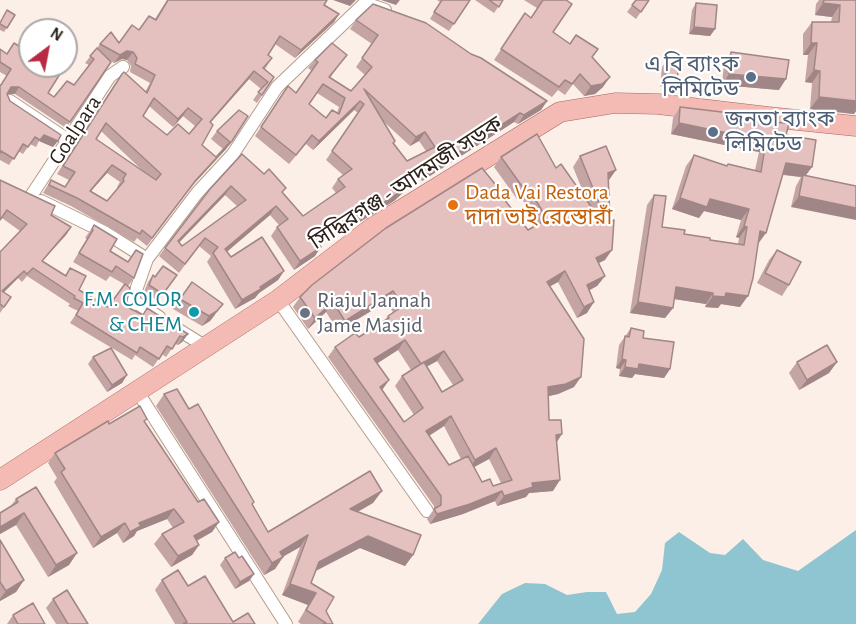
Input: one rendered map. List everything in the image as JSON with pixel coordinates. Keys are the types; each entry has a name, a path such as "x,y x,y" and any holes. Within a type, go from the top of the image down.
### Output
{"main road":[{"name":"সিদ্ধিরগঞ্জ - আদমজী সড়ক","path":"0,480 278,300 372,228 555,109 615,103 658,104 856,126"}],"street":[{"path":"206,347 130,305 147,259 198,193 233,154 277,87 365,3 394,14"},
{"name":"Goalpara","path":"123,67 110,76 68,140 26,194 105,233 147,259"},
{"path":"10,101 68,140"},
{"path":"278,300 427,511"},
{"path":"137,391 286,624"}],"water":[{"path":"856,530 856,624 478,624 502,594 525,583 545,584 567,595 606,592 617,614 635,612 651,594 662,570 665,543 679,532 710,553 725,555 743,539 763,560 798,571"}],"building":[{"path":"168,0 327,0 324,5 339,14 301,50 280,36 268,55 272,58 263,68 274,77 262,95 258,92 268,82 254,71 210,122 213,125 202,145 216,157 230,142 217,131 239,110 248,116 232,141 196,180 152,238 142,230 140,234 77,198 49,185 51,180 65,187 75,172 63,166 122,74 124,72 147,93 155,75 135,64 137,58 133,52 127,51 120,55 100,44 111,32 119,43 132,25 139,30 149,16 156,20","holes":["154,98 178,119 188,108 202,119 189,134 178,124 167,135 143,116","106,123 161,174 156,180 96,139","112,165 126,174 124,181 107,201 90,191"]},
{"path":"442,0 470,0 454,24 434,12"},
{"path":"489,0 503,0 499,7"},
{"path":"543,0 566,0 572,4 553,32 570,44 576,35 598,49 592,57 610,77 602,84 591,86 580,74 572,84 565,80 559,87 501,49 525,13 531,18"},
{"path":"636,0 649,0 641,12 632,5"},
{"path":"824,0 856,0 856,101 819,97 820,71 814,70 817,43 811,43 812,22 839,22 840,5 823,3"},
{"path":"696,3 717,5 715,29 694,27"},
{"path":"373,4 426,23 547,101 524,115 520,113 428,172 426,169 400,192 365,215 361,210 317,242 321,247 300,261 277,227 288,219 276,206 225,249 231,257 262,237 284,271 242,300 213,253 218,247 205,238 185,264 165,248 210,189 242,154 264,174 269,169 286,188 282,192 303,216 345,187 338,179 352,169 332,151 364,104 360,101 319,141 312,135 296,155 261,127 288,86 296,93 318,62 315,60 332,43 347,55 329,77 351,91 372,67 362,58 378,35 356,20","holes":["323,84 345,98 339,114 332,110 326,118 309,104","364,89 416,137 425,132 435,147 407,161 393,143 395,141","231,186 246,200 182,246 178,241"]},
{"path":"7,10 15,15 7,28 0,23"},
{"path":"14,43 18,46 18,78 57,78 48,93 54,97 67,81 74,85 94,59 90,56 97,48 111,62 70,122 19,87 11,87 7,94 10,101 61,135 58,141 44,135 40,140 35,137 28,147 23,144 14,159 1,151 0,153 0,85 11,69 0,62 0,49 7,54"},
{"path":"731,52 789,60 786,79 729,74"},
{"path":"667,60 679,62 677,81 665,79"},
{"path":"680,107 764,119 763,122 789,123 786,135 816,140 812,167 786,163 766,233 760,231 748,296 726,293 725,297 713,296 713,293 676,287 673,308 638,302 654,195 666,196 662,227 685,230 684,234 710,238 710,240 744,245 747,227 744,226 749,209 710,199 707,207 680,198 694,155 727,166 728,164 761,172 766,141 679,123"},
{"path":"537,134 556,168 561,164 604,225 607,223 580,156 606,146 616,170 608,173 610,222 614,220 612,250 596,258 605,276 587,285 594,302 584,307 565,271 547,282 584,339 581,377 566,384 548,387 549,420 561,420 562,434 556,435 560,480 532,483 533,487 504,496 502,491 437,514 434,509 441,505 441,496 335,347 355,333 359,337 403,306 393,291 345,321 333,302 315,318 300,297 312,285 386,228 482,168 528,230 547,219 528,187 524,189 501,157","holes":["405,340 421,364 402,376 423,408 404,422 380,387 389,380 374,359","444,351 463,380 442,392 424,362","451,416 475,460 496,448 512,480 493,486 490,479 482,482 468,456 449,465 426,431"]},
{"path":"803,175 856,186 856,208 799,196"},
{"path":"0,180 55,206 51,215 71,227 42,261 66,276 70,268 86,276 79,290 108,307 125,284 130,288 127,300 129,308 143,315 147,308 188,334 180,336 172,349 167,346 159,359 140,347 137,353 76,315 83,303 33,268 27,274 24,271 2,291 11,297 4,307 0,304 0,252 27,224 7,210 0,220"},
{"path":"94,225 117,239 110,251 128,262 136,250 143,254 134,278 116,266 112,272 79,253"},
{"path":"777,250 801,262 789,285 765,273"},
{"path":"163,266 177,275 163,294 149,285 153,275 155,277"},
{"path":"192,282 223,304 217,311 209,316 180,299"},
{"path":"631,328 644,331 643,338 674,342 670,369 639,364 638,369 625,367 626,360 622,359 625,336 629,337"},
{"path":"827,345 837,362 807,380 797,362"},
{"path":"111,348 127,375 112,385 93,357"},
{"path":"177,389 189,409 198,404 254,502 252,504 268,532 370,471 382,491 350,509 421,535 413,555 368,536 319,562 311,583 334,597 326,611 333,624 323,624 326,623 306,610 316,593 290,584 308,535 280,552 283,557 272,563 164,394"},
{"path":"140,406 147,419 144,421 198,502 204,499 219,522 194,536 199,545 178,556 162,534 184,522 174,509 139,523 141,526 130,532 125,523 101,537 61,472 65,469 55,453 108,421 109,424"},
{"path":"36,487 77,553 56,565 24,513 0,527 0,513 18,502 16,499"},
{"path":"0,540 24,580 6,591 0,582"},
{"path":"235,552 239,558 242,556 254,574 240,582 225,558"},
{"path":"178,570 188,586 205,576 233,622 248,613 255,624 183,624 187,622 162,580"},
{"path":"67,590 88,624 68,624 53,599"},
{"path":"33,603 45,624 18,624 13,615"}],"place":[{"name":"এ বি ব্যাংক লিমিটেড","path":"751,77"},
{"name":"জনতা ব্যাংক লিমিটেড","path":"713,132"},
{"name":"Dada Vai Restora দাদা ভাই রেস্তোরাঁ","path":"453,205"},
{"name":"F.M. COLOR & CHEM","path":"194,312"},
{"name":"Riajul Jannah Jame Masjid","path":"305,313"}]}
